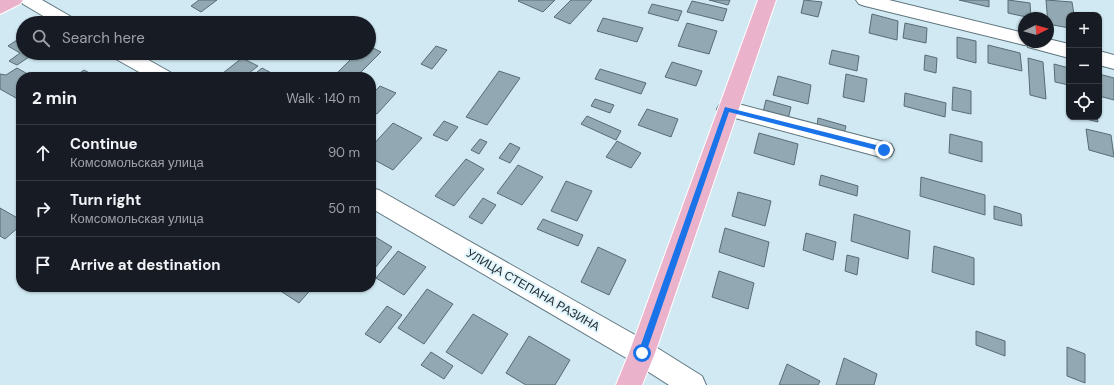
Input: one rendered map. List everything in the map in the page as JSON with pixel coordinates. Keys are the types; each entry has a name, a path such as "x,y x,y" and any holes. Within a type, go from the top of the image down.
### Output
{"main road":[{"path":"0,8 14,0"},
{"path":"629,385 642,353 727,109 767,0"}],"street":[{"path":"29,0 57,16"},
{"path":"865,0 1018,38"},
{"path":"1054,46 1066,49"},
{"path":"1102,59 1114,62"},
{"path":"133,60 154,72"},
{"path":"727,109 884,150"},
{"name":"УЛИЦА СТЕПАНА РАЗИНА","path":"376,200 642,353 693,385"}],"building":[{"path":"199,0 217,0 201,12 191,6"},
{"path":"555,0 543,12 518,1"},
{"path":"571,0 592,0 570,24 554,17"},
{"path":"709,0 730,0 728,5"},
{"path":"804,0 822,2 818,17 801,13"},
{"path":"959,0 989,0 989,7"},
{"path":"1008,0 1030,3 1031,12 1018,12 1018,15 1008,13"},
{"path":"1046,0 1072,2 1074,12 1066,12 1066,27 1054,25 1054,12 1047,12"},
{"path":"692,1 727,9 723,21 687,12"},
{"path":"652,4 682,11 678,21 648,13"},
{"path":"872,14 898,21 897,40 869,33"},
{"path":"603,18 643,28 637,42 597,31"},
{"path":"687,23 717,31 709,54 678,46"},
{"path":"905,23 927,28 926,43 903,38"},
{"path":"957,37 976,41 976,63 957,58"},
{"path":"16,41 16,51 8,46"},
{"path":"988,45 1020,53 1022,71 988,63"},
{"path":"436,46 447,50 432,69 421,64"},
{"path":"376,50 381,52 376,57"},
{"path":"832,50 859,56 857,71 829,64"},
{"path":"925,55 937,58 936,73 924,70"},
{"path":"16,56 16,60 24,60 17,65 9,61"},
{"path":"1028,58 1043,62 1046,99 1030,95"},
{"path":"239,60 246,60 258,66 250,72 224,72"},
{"path":"350,60 373,60 361,72 338,72"},
{"path":"672,62 702,71 696,86 665,77"},
{"path":"1054,64 1066,67 1066,84 1055,82"},
{"path":"17,68 24,72 16,72 16,98 0,89 0,74 6,75"},
{"path":"262,68 270,72 257,72"},
{"path":"600,69 646,83 641,94 595,79"},
{"path":"499,71 520,78 487,125 466,117"},
{"path":"846,74 867,79 864,102 843,97"},
{"path":"1102,75 1114,78 1114,100 1102,97"},
{"path":"778,76 811,85 808,104 773,95"},
{"path":"380,86 396,93 377,114 376,114 376,90"},
{"path":"953,87 971,91 971,114 952,110"},
{"path":"905,93 946,103 945,117 904,106"},
{"path":"595,99 614,105 610,113 591,106"},
{"path":"766,100 791,107 788,119 763,112"},
{"path":"647,109 678,119 671,137 638,125"},
{"path":"587,116 621,131 616,140 581,124"},
{"path":"818,118 846,126 844,134 817,127"},
{"path":"444,121 458,127 447,141 433,135"},
{"path":"393,123 422,138 393,170 376,161 376,142"},
{"path":"1086,129 1111,135 1114,157 1089,150"},
{"path":"759,133 798,144 794,165 754,153"},
{"path":"950,134 982,142 982,162 949,153"},
{"path":"480,139 487,142 479,154 471,150"},
{"path":"617,141 641,153 631,168 606,157"},
{"path":"510,143 520,148 510,163 499,158"},
{"path":"466,159 484,169 454,206 435,196"},
{"path":"518,165 543,177 522,205 497,193"},
{"path":"821,175 858,186 857,196 819,185"},
{"path":"921,177 985,195 985,215 920,196"},
{"path":"566,181 592,191 577,221 551,211"},
{"path":"738,192 771,201 765,226 732,216"},
{"path":"483,198 496,205 482,224 469,217"},
{"path":"994,206 1021,214 1022,226 994,219"},
{"path":"0,208 16,217 16,229 5,239 0,236"},
{"path":"854,214 910,231 908,259 851,241"},
{"path":"543,219 583,235 578,246 537,229"},
{"path":"725,228 769,242 764,267 719,252"},
{"path":"806,233 836,242 833,260 803,250"},
{"path":"376,237 392,247 376,267"},
{"path":"934,246 974,258 974,285 932,272"},
{"path":"598,247 626,260 609,295 581,282"},
{"path":"398,251 426,267 404,295 376,278"},
{"path":"847,255 859,258 857,275 845,271"},
{"path":"719,271 754,283 748,309 712,297"},
{"path":"427,289 453,304 424,344 398,328"},
{"path":"282,292 309,292 299,303"},
{"path":"387,306 402,315 380,343 365,334"},
{"path":"473,314 508,334 482,374 446,352"},
{"path":"976,331 1005,341 1005,356 976,345"},
{"path":"529,336 570,360 555,385 526,385 506,373"},
{"path":"1067,347 1085,354 1085,383 1067,376"},
{"path":"431,352 453,366 444,379 421,365"},
{"path":"844,358 877,374 874,385 836,385"},
{"path":"787,364 820,381 818,385 779,385"}],"route":[{"path":"642,353 727,109 884,150"}]}
